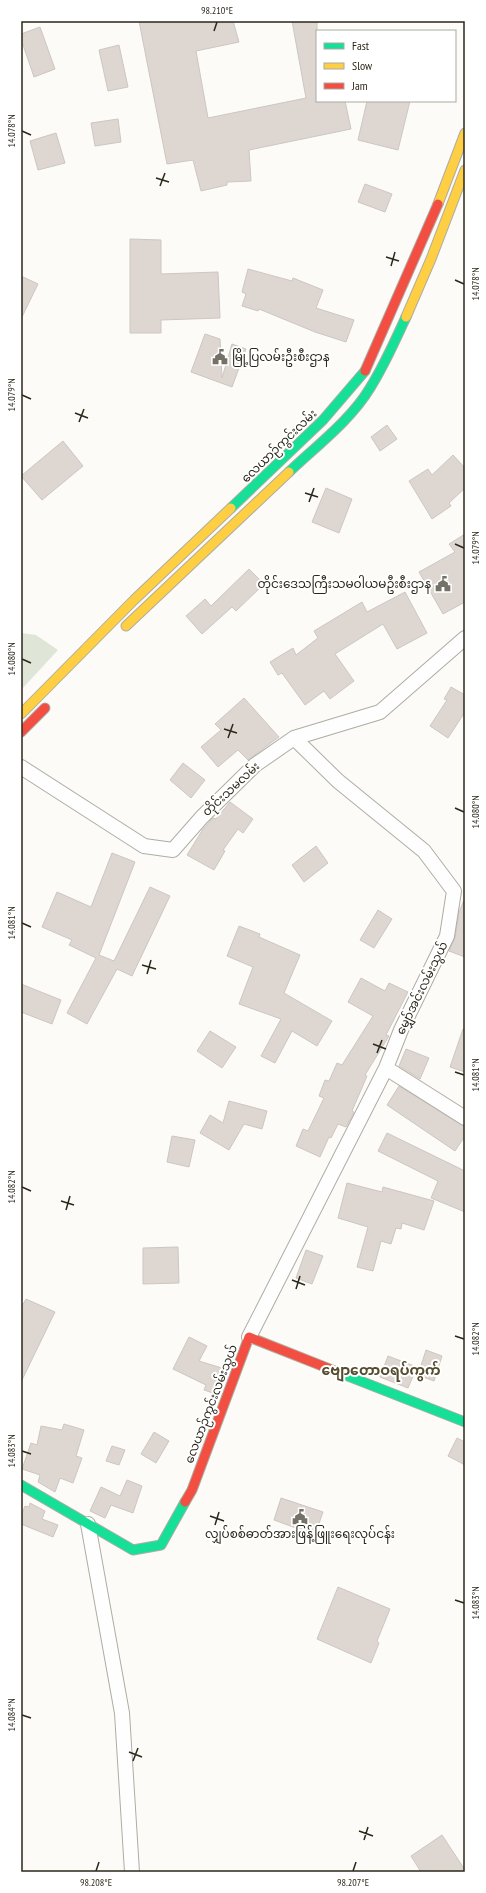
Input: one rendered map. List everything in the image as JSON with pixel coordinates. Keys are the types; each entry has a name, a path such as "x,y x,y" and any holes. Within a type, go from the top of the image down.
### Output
{"street":[{"name":"လေယာဉ်ကွင်းလမ်း","path":"21,714 134,600 323,420 367,368 426,234 465,133"},
{"path":"120,632 341,423 370,389 395,342 431,259 465,169"},
{"name":"တိုင်းသမလမ်း","path":"21,767 144,846 173,850 202,817 255,765 294,738 380,712 465,638"},
{"path":"21,732 54,698"},
{"name":"မျှော်အင်းလမ်းသွယ်","path":"249,1337 386,1068 401,1030 447,936 454,891 424,851 338,781 294,738"},
{"path":"386,1068 465,1118"},
{"name":"လေယာဉ်ကွင်းလမ်းသွယ်","path":"21,1486 133,1550 161,1545 192,1490 249,1337 465,1422"},
{"path":"88,1524 122,1713 132,1872"}],"shaded area":[{"path":"21,633 36,635 58,650 21,690"}],"building":[{"path":"139,21 233,21 239,42 196,51 208,118 306,98 292,21 317,21 316,102 345,102 351,129 249,150 251,181 227,182 227,185 201,191 193,160 167,164"},
{"path":"40,27 55,69 34,77 21,39 21,34"},
{"path":"119,45 128,87 108,91 99,50"},
{"path":"367,102 410,102 398,150 358,140"},
{"path":"118,119 121,142 95,146 91,123"},
{"path":"56,133 65,163 38,170 30,141"},
{"path":"365,184 392,194 385,212 358,202"},
{"path":"130,239 161,240 161,274 218,272 220,318 161,320 161,333 130,333"},
{"path":"248,269 292,281 293,278 323,290 316,308 354,320 346,342 315,332 259,309 258,311 242,306 246,294 242,292"},
{"path":"21,276 38,284 21,319"},
{"path":"205,334 220,339 222,378 232,344 246,349 232,387 191,372"},
{"path":"387,425 397,439 380,451 371,437"},
{"path":"63,441 83,466 42,500 21,476"},
{"path":"453,455 465,468 465,488 449,503 451,506 432,519 409,481 428,469 432,475"},
{"path":"326,488 352,499 339,533 312,522"},
{"path":"465,534 465,602 443,614 419,572 455,552 449,544"},
{"path":"249,569 264,584 236,611 232,607 202,634 186,616 205,599 211,606"},
{"path":"405,592 427,633 397,649 383,624 335,654 354,681 330,699 324,691 305,705 282,673 278,675 270,662 293,648 296,655 318,638 314,631 362,602 367,612"},
{"path":"451,687 465,695 465,712 448,738 430,726 447,700 444,699"},
{"path":"244,698 279,737 248,760 238,750 218,767 201,747 221,730 215,724"},
{"path":"183,763 205,780 191,798 170,780"},
{"path":"230,802 253,819 243,833 238,829 223,850 225,851 214,870 187,855 203,829 213,818 216,819"},
{"path":"316,846 328,863 304,882 292,865"},
{"path":"112,853 135,862 99,955 114,961 150,887 170,896 132,976 117,969 87,1024 67,1013 96,958 69,945 72,940 42,927 57,892 91,907"},
{"path":"464,900 465,957 449,951 455,938 459,912"},
{"path":"378,910 392,919 374,948 360,940"},
{"path":"239,926 260,934 259,937 300,955 284,993 332,1021 317,1046 292,1031 275,1063 261,1056 281,1019 239,1004 253,967 227,956"},
{"path":"361,978 385,991 389,983 408,992 386,1035 389,1036 365,1075 367,1076 352,1111 354,1112 346,1127 338,1124 331,1138 329,1137 320,1157 296,1146 303,1129 308,1131 324,1098 319,1096 325,1080 329,1081 337,1063 342,1065 373,1016 348,1002"},
{"path":"21,984 61,1000 52,1024 21,1012"},
{"path":"463,1029 465,1029 465,1072 450,1067"},
{"path":"210,1031 236,1047 222,1068 197,1051"},
{"path":"406,1049 429,1058 420,1079 399,1066"},
{"path":"399,1086 465,1127 465,1136 455,1151 387,1105"},
{"path":"229,1101 267,1111 262,1129 244,1124 229,1150 200,1133 210,1115 223,1123"},
{"path":"387,1133 465,1171 465,1212 431,1198 438,1181 378,1151"},
{"path":"172,1136 195,1140 189,1167 167,1162"},
{"path":"347,1183 382,1192 383,1187 434,1201 424,1230 402,1223 401,1229 396,1228 391,1244 381,1241 373,1271 357,1267 368,1227 338,1218"},
{"path":"178,1247 179,1283 143,1284 143,1248"},
{"path":"306,1250 323,1256 312,1284 296,1278"},
{"path":"26,1299 55,1312 21,1382 21,1308"},
{"path":"189,1337 207,1346 199,1361 225,1369 216,1394 204,1390 206,1385 173,1369"},
{"path":"426,1350 442,1356 434,1381 418,1375"},
{"path":"388,1356 417,1367 408,1388 380,1377"},
{"path":"64,1424 84,1430 76,1456 82,1458 73,1483 60,1478 55,1492 38,1482 40,1475 22,1469 31,1443 37,1445 41,1426 62,1430"},
{"path":"154,1432 169,1441 156,1463 141,1454"},
{"path":"457,1438 465,1442 465,1465 448,1456"},
{"path":"112,1446 125,1450 119,1465 106,1461"},
{"path":"127,1480 142,1486 133,1513 111,1505 105,1518 90,1511 101,1487 120,1496"},
{"path":"281,1498 323,1512 315,1535 274,1520"},
{"path":"30,1503 45,1511 42,1519 58,1525 53,1537 21,1524 21,1516 25,1506 29,1507"},
{"path":"338,1587 390,1609 377,1641 379,1643 371,1663 317,1639"},
{"path":"442,1835 465,1872 421,1872 411,1856"}],"traffic: fast":[{"path":"289,472 332,433 362,400 380,371 406,317"},
{"path":"231,508 323,420 365,371"},
{"path":"335,1371 465,1422"},
{"path":"21,1485 133,1550 161,1545 185,1502"}],"traffic: slow":[{"path":"438,204 465,133"},
{"path":"406,317 431,259 465,170"},
{"path":"126,626 289,472"},
{"path":"21,714 134,600 231,508"}],"traffic: jam":[{"path":"365,371 438,204"},
{"path":"21,732 45,708"},
{"path":"185,1502 192,1490 249,1337 335,1371"}],"place":[{"name":"မြို့ပြလမ်းဦးစီးဌာန","path":"220,357"},
{"name":"တိုင်းဒေသကြီးသမဝါယမဦးစီးဌာန","path":"443,584"},
{"name":"လျှပ်စစ်ဓာတ်အားဖြန့်ဖြူးရေးလုပ်ငန်း","path":"300,1517"}],"district":[{"name":"ဗျောတောဝရပ်ကွက်","path":"381,1370"}]}
